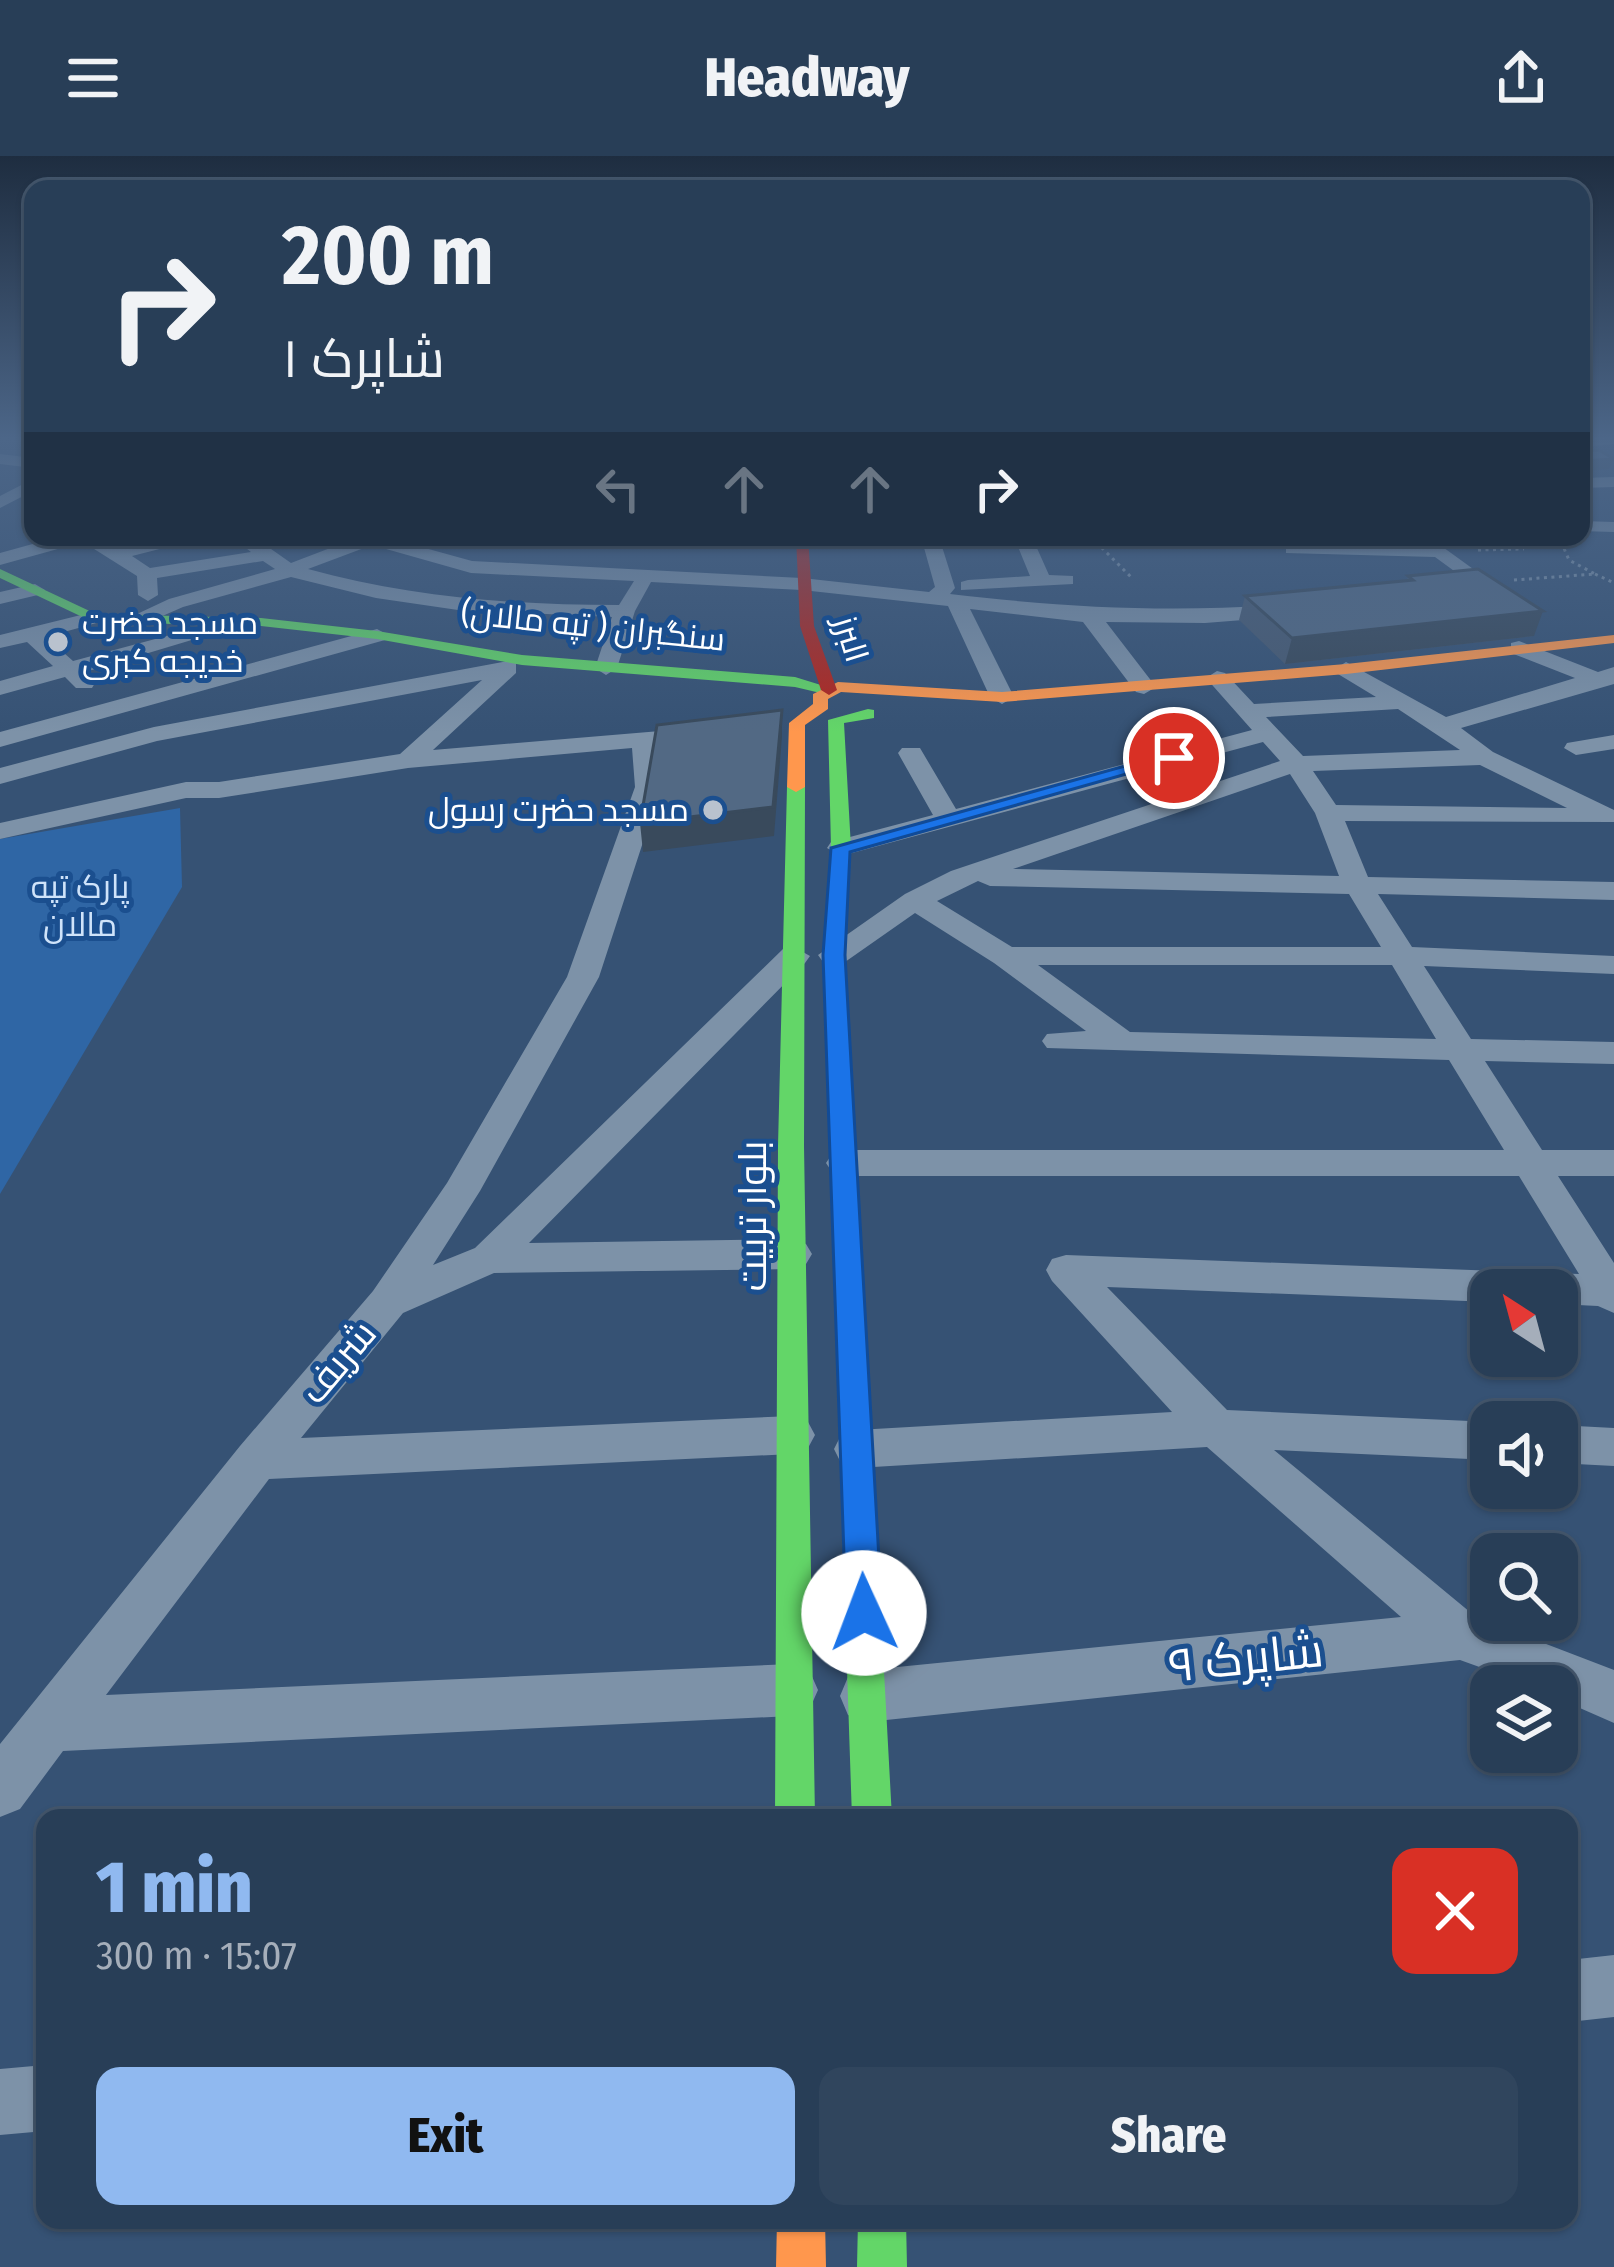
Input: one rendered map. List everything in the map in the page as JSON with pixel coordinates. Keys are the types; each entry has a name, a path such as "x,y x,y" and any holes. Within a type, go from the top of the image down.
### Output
{"street":[{"path":"0,559 49,546"},
{"path":"103,546 147,574 272,554"},
{"path":"119,553 154,546"},
{"path":"257,546 290,571 458,606 625,610"},
{"path":"144,618 176,603 290,571 320,555 357,546"},
{"path":"412,546 471,566 802,584 945,596 1090,616 1205,617 1311,609"},
{"name":"البرز","path":"802,546 807,626 825,698"},
{"path":"932,546 945,596 1002,698"},
{"path":"1027,546 1041,580"},
{"path":"1293,549 1441,550 1487,590 1443,594"},
{"name":"سنگبران ( تپه مالان)","path":"0,573 93,618 245,621 377,634 515,664 795,682 825,698"},
{"path":"144,618 149,602 147,574"},
{"path":"945,596 1066,580"},
{"path":"607,668 625,610 642,584"},
{"path":"0,598 35,590"},
{"path":"1090,616 1144,688"},
{"path":"0,642 93,618"},
{"path":"0,688 245,621"},
{"path":"31,634 68,671 118,709 170,762 219,790 408,760 729,731"},
{"path":"0,740 377,634"},
{"path":"825,698 849,715 884,701 1144,688 1614,639"},
{"path":"1519,648 1608,680"},
{"path":"408,760 515,664"},
{"path":"0,831 170,762 515,664"},
{"path":"1346,669 1443,726 1484,757 1609,816"},
{"path":"1217,678 1296,764 1328,813 1356,882 1613,1293"},
{"path":"1443,726 1608,680"},
{"path":"825,698 861,686 884,701"},
{"name":"بلوار تربیت","path":"825,698 785,724 845,1162 872,1809"},
{"path":"841,848 1258,723 1404,702"},
{"name":"بلوار تربیت","path":"795,1809 792,1255 814,955 841,848 836,720 849,715"},
{"path":"388,1302 461,1191 583,977 647,788 644,742"},
{"path":"1576,748 1614,742"},
{"path":"911,753 948,818"},
{"name":"شریف","path":"0,1789 256,1460 388,1302 489,1258 814,955 961,877 1296,764 1484,757"},
{"path":"0,776 170,762"},
{"path":"1328,813 1609,816"},
{"path":"961,877 1614,891"},
{"path":"914,900 1006,956 1122,1042"},
{"path":"1006,956 1402,956 1614,965"},
{"path":"1059,1041 1614,1053"},
{"path":"845,1162 1614,1162"},
{"path":"489,1258 792,1255"},
{"path":"1460,1636 1216,1427 1066,1270 1613,1293"},
{"path":"857,1449 1216,1427 1470,1440"},
{"path":"256,1460 792,1436"},
{"path":"1578,1445 1614,1447"},
{"name":"شاپرک ۹","path":"867,1696 1460,1636 1547,1666 1614,1697"},
{"path":"50,1725 791,1690"},
{"path":"1578,1990 1614,1986"},
{"path":"0,2102 36,2099"},
{"path":"801,2229 801,2267"},
{"path":"882,2229 882,2267"}],"path":[{"path":"1100,546 1132,578"},
{"path":"1563,546 1569,560 1614,583"},
{"path":"1482,582 1595,574"}],"green space":[{"name":"پارک تپه مالان","path":"180,808 182,887 0,1194 0,839"}],"building":[{"path":"1478,569 1543,611 1292,638 1245,596 1413,580 1408,576"},
{"name":"مسجد حضرت رسول","path":"782,710 773,807 640,823 657,725"}],"traffic: fast":[{"path":"0,573 93,618 261,622 377,635 522,660 795,682 829,690"},
{"path":"868,714 836,720 841,848 834,955 872,1809"},
{"path":"795,1809 791,1146 796,787"},
{"path":"882,2229 882,2267"}],"traffic: slow":[{"path":"796,787 797,723 822,706 819,697 838,687 1002,697 1346,669 1614,639"},
{"path":"801,2229 801,2267"}],"traffic: jam":[{"path":"803,546 807,626 829,690"}],"place":[{"name":"مسجد حضرت خدیجه کبری","path":"58,642"},
{"name":"مسجد حضرت رسول","path":"713,810"}],"route":[{"path":"864,1613 834,955 841,848 1174,758"}]}
